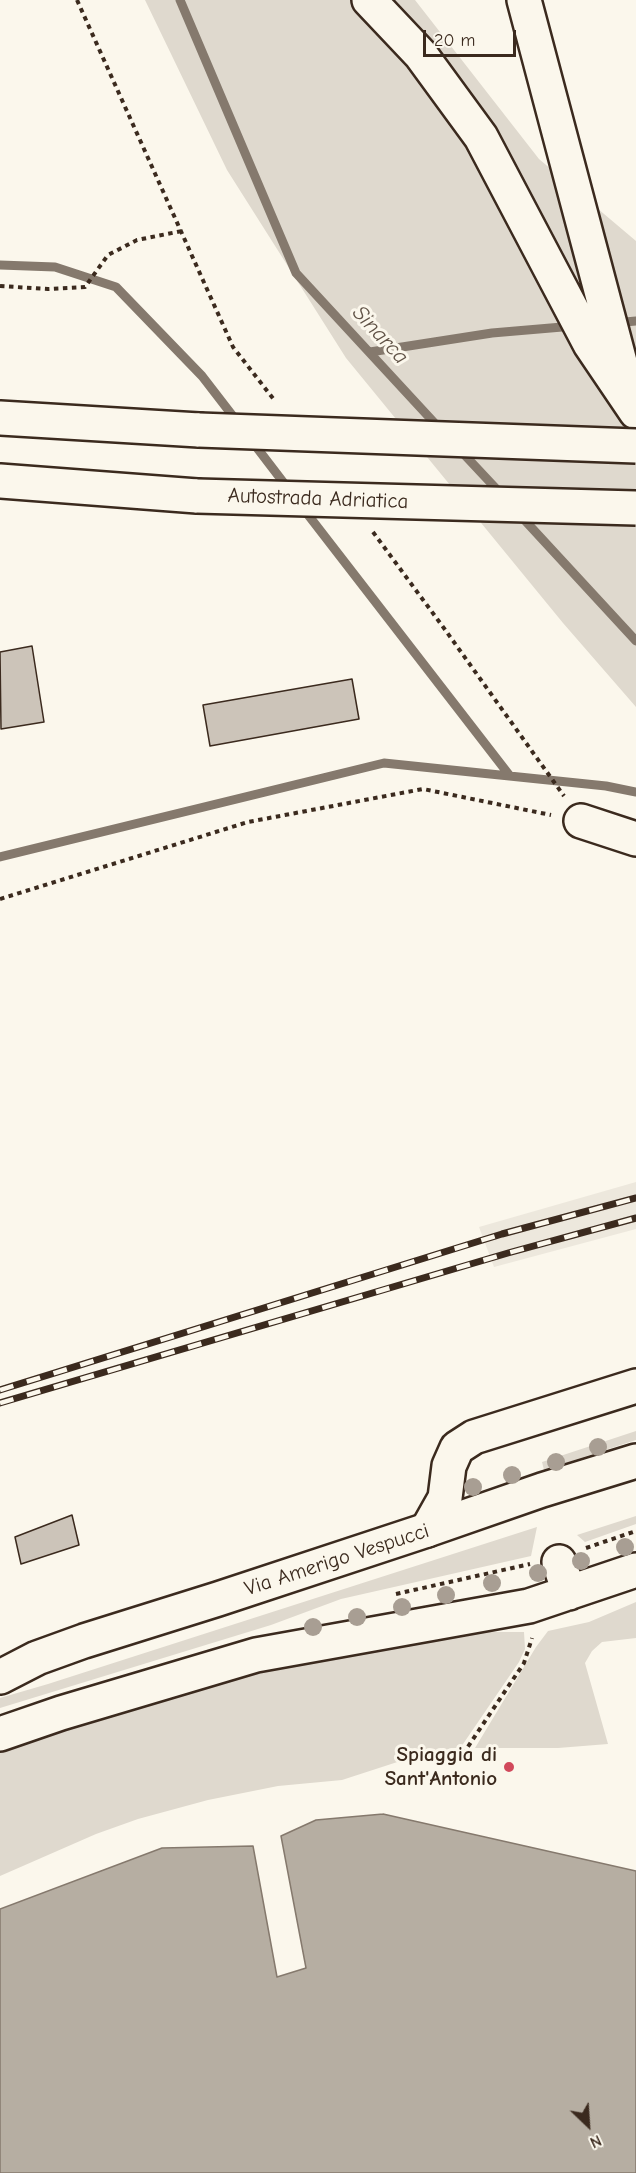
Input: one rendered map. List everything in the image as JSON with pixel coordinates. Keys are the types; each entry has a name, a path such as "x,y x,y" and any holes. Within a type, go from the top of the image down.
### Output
{"main road":[{"path":"369,0 421,55 482,137 590,344 634,409"},
{"path":"524,0 634,409"},
{"path":"0,418 199,430 636,446"},
{"name":"Autostrada Adriatica","path":"0,481 197,496 636,508"},
{"path":"581,821 636,839"},
{"path":"427,1530 445,1498 449,1466 458,1448 474,1437 636,1386"},
{"name":"Via Amerigo Vespucci","path":"0,1677 37,1658 542,1490 636,1461"},
{"path":"559,1562 569,1593"},
{"path":"0,1734 61,1713 256,1655 531,1619 569,1593 636,1570"},
{"name":"Via Amerigo Vespucci","path":"0,1659 37,1658"}],"path":[{"path":"0,286 48,289 85,287 108,255 137,240 182,231"},
{"path":"0,899 248,822 423,789 581,821"},
{"path":"463,1754 524,1663 528,1655 531,1619"}],"shaded area":[{"path":"145,0 415,0 539,159 636,241 636,707 563,623 346,358 227,170"},
{"path":"636,1182 636,1229 494,1267 479,1227"},
{"path":"636,1431 636,1440 544,1470 542,1462"},
{"path":"636,1516 636,1524 585,1542 577,1535"},
{"path":"537,1527 531,1556 341,1599 271,1625 0,1708 0,1698"},
{"path":"636,1602 636,1638 602,1642 592,1651 585,1663 608,1744 558,1748 475,1748 548,1631 589,1622"},
{"path":"524,1632 525,1649 519,1662 461,1747 422,1754 342,1780 278,1786 208,1800 138,1819 96,1834 0,1876 0,1742 238,1671 425,1636"},
{"path":"383,1814 636,1871 636,2173 0,2173 0,1909 162,1848 253,1846 277,1977 306,1968 281,1836 316,1820"}],"building":[{"path":"32,646 44,722 1,729 0,652"},
{"path":"352,679 359,719 210,746 203,705"},
{"path":"72,1515 79,1545 21,1564 15,1537"}],"waterway":[{"name":"Sinarca","path":"180,0 296,273 441,430"},
{"path":"0,265 55,267 116,287 202,376 239,424"},
{"path":"614,323 636,321"},
{"path":"370,352 492,333 574,326"},
{"path":"251,440 290,491"},
{"name":"Sinarca","path":"459,449 503,496"},
{"path":"302,507 510,776"},
{"name":"Sinarca","path":"518,513 636,641"},
{"path":"0,857 384,763 606,786 636,792"}],"railway":[{"path":"0,1390 502,1234 636,1198"},
{"path":"0,1403 508,1253 636,1218"}],"place":[{"name":"Spiaggia di Sant'Antonio","path":"509,1767"}]}
